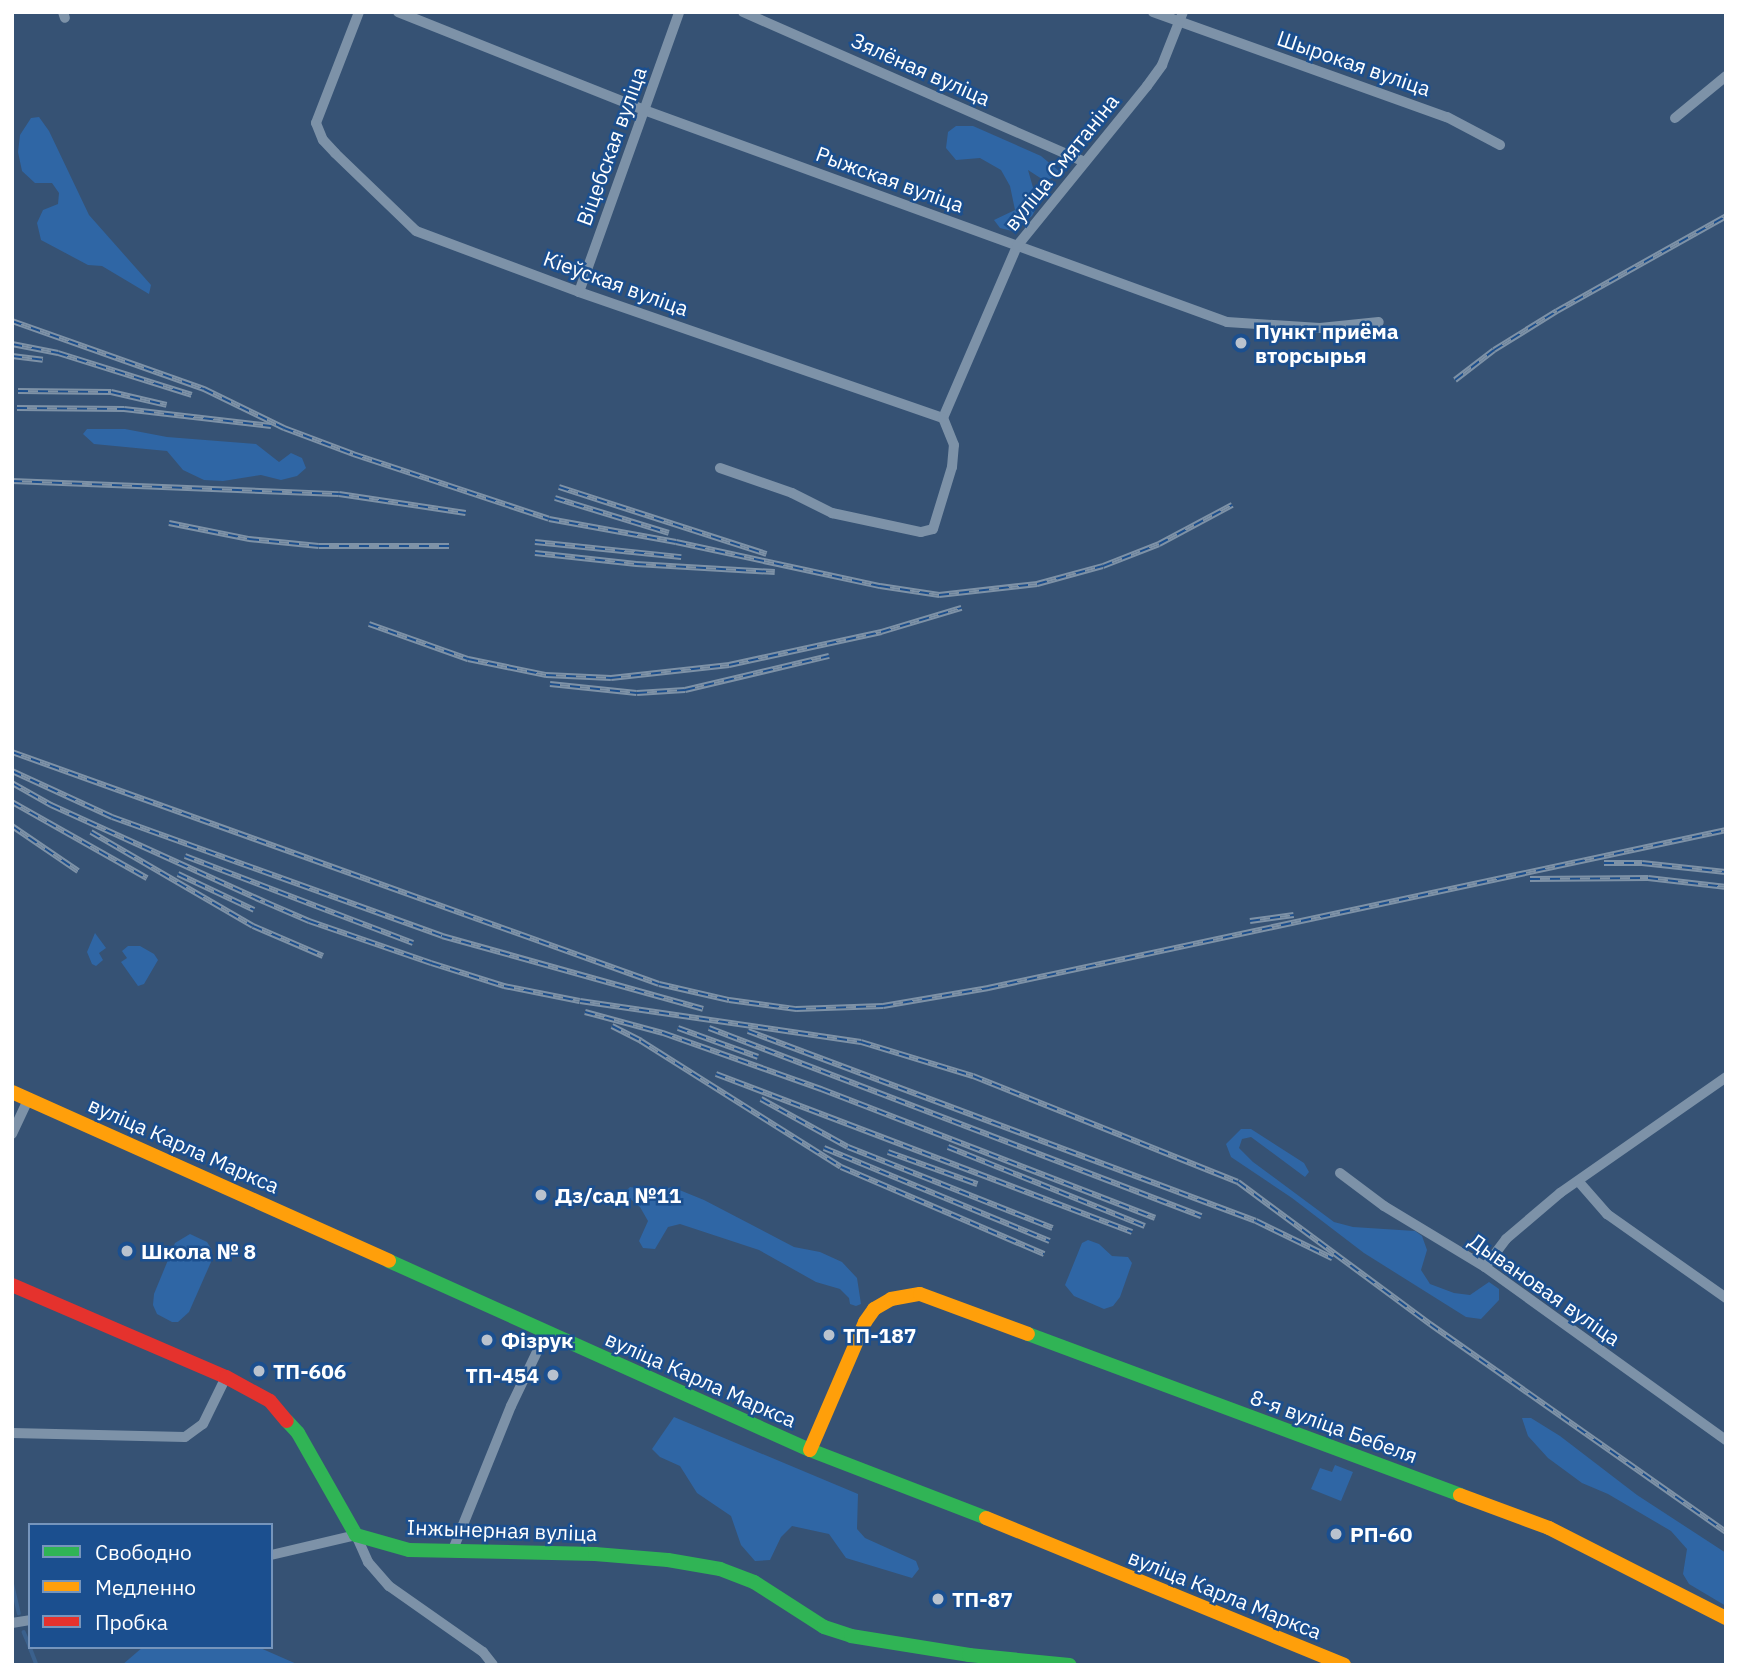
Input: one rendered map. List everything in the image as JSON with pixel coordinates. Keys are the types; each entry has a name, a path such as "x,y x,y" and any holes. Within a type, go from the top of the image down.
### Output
{"street":[{"name":"Кіеўская вуліца","path":"359,12 316,124 323,139 335,153 416,231 579,292 943,418"},
{"name":"Рыжская вуліца","path":"398,12 644,110 1227,323 1320,328 1380,323"},
{"name":"Віцебская вуліца","path":"579,292 679,12"},
{"name":"Зялёная вуліца","path":"743,12 1084,162"},
{"name":"Шырокая вуліца","path":"1153,12 1181,17 1447,117 1500,145"},
{"name":"вуліца Смятаніна","path":"943,418 1017,246 1162,65 1181,17"},
{"path":"1675,118 1726,76"},
{"path":"720,468 792,493 832,513 921,532 933,529 952,467 954,445 943,418"},
{"path":"1485,1267 1506,1239 1529,1217 1726,1077"},
{"name":"вуліца Карла Маркса","path":"12,1092 810,1450 940,1499 1344,1665"},
{"path":"12,1134 28,1099"},
{"name":"Дывановая вуліца","path":"1340,1173 1384,1206 1485,1267 1726,1440"},
{"path":"1579,1182 1607,1214 1721,1295 1726,1283"},
{"path":"12,1285 226,1377 270,1401 285,1415 356,1535 368,1562 389,1586 483,1652 493,1665"},
{"name":"8-я вуліца Бебеля","path":"810,1450 865,1322 874,1309 891,1299 920,1294 1549,1528 1726,1618"},
{"path":"452,1552 511,1406 547,1331"},
{"path":"12,1433 185,1437 202,1424 226,1377"},
{"path":"273,1555 356,1535"},
{"name":"Інжынерная вуліца","path":"356,1535 409,1550 514,1550 595,1554 668,1560 720,1569 754,1582 824,1627 851,1636 969,1655 1070,1665"}],"shaded area":[{"path":"39,117 49,131 89,215 151,285 149,294 102,266 88,265 41,240 37,223 43,210 58,204 59,193 52,183 35,183 22,171 18,152 20,135 31,118"},
{"path":"956,126 973,126 1041,156 1059,171 1045,181 1028,170 1038,205 1032,216 1012,231 1000,228 994,220 1015,210 1010,186 1001,170 980,158 956,160 946,148 948,132"},
{"path":"87,429 125,429 167,437 256,444 279,462 291,453 302,458 306,468 297,476 281,480 261,475 223,481 204,480 183,470 167,451 94,444 83,434"},
{"path":"95,933 106,948 99,953 103,960 96,966 92,964 87,952"},
{"path":"128,946 140,946 154,954 158,960 144,984 138,986 121,962 127,958 122,951"},
{"path":"1241,1129 1251,1129 1304,1163 1309,1172 1305,1177 1251,1137 1242,1139 1239,1148 1253,1162 1334,1222 1353,1227 1415,1231 1422,1236 1427,1250 1421,1270 1430,1284 1454,1293 1470,1295 1489,1282 1499,1289 1499,1300 1481,1319 1466,1317 1364,1253 1292,1198 1231,1157 1226,1144"},
{"path":"630,1187 657,1191 672,1187 704,1200 794,1247 820,1252 842,1262 857,1278 861,1304 850,1304 849,1298 840,1289 816,1282 759,1250 680,1224 668,1227 655,1249 643,1248 639,1241 648,1221 640,1207 628,1197 626,1191"},
{"path":"190,1234 207,1242 212,1250 211,1262 189,1312 178,1322 172,1322 157,1314 153,1305 154,1294 175,1243"},
{"path":"1088,1240 1099,1244 1112,1256 1128,1257 1132,1263 1120,1297 1113,1306 1104,1309 1074,1296 1065,1285 1082,1243"},
{"path":"674,1417 858,1494 857,1529 865,1538 916,1561 919,1569 912,1578 846,1558 829,1534 792,1526 781,1537 770,1560 755,1561 741,1545 731,1516 697,1493 680,1466 660,1457 652,1449"},
{"path":"1522,1418 1531,1418 1560,1436 1637,1495 1726,1553 1726,1606 1689,1584 1683,1574 1687,1549 1671,1531 1608,1494 1582,1483 1548,1458 1528,1436"},
{"path":"1335,1465 1353,1472 1341,1501 1311,1489 1320,1468 1332,1472"},
{"path":"141,1649 263,1649 299,1665 122,1665"}],"waterway":[{"path":"12,1582 19,1613"},
{"path":"24,1632 28,1641"},
{"path":"31,1649 37,1665"}],"railway":[{"path":"1455,380 1494,350 1557,311 1726,216"},
{"path":"12,321 204,389 284,428 353,454 549,519 676,542 880,586 939,595 1037,584 1103,566 1159,544 1232,505"},
{"path":"12,344 58,353 192,395"},
{"path":"12,356 43,360"},
{"path":"18,391 111,392 167,405"},
{"path":"17,408 124,409 271,426"},
{"path":"12,481 339,494 466,513"},
{"path":"559,487 766,554"},
{"path":"555,498 669,533"},
{"path":"169,523 249,539 319,546 449,546"},
{"path":"535,542 681,557"},
{"path":"535,553 636,564 775,572"},
{"path":"369,624 468,659 546,675 611,678 729,665 881,632 961,608"},
{"path":"550,684 637,693 685,690 829,656"},
{"path":"12,752 659,984 729,1000 796,1009 883,1006 988,988 1726,830"},
{"path":"12,771 112,817 442,936 703,1009"},
{"path":"12,783 51,805 309,921 431,963 504,986 580,1001 861,1042 973,1076 1238,1182 1430,1324 1726,1532"},
{"path":"12,802 147,878"},
{"path":"12,826 78,871"},
{"path":"91,832 253,926 323,956"},
{"path":"185,856 413,943"},
{"path":"1604,863 1642,863 1726,872"},
{"path":"178,874 254,910"},
{"path":"1530,879 1648,878 1726,887"},
{"path":"1250,921 1294,915"},
{"path":"585,1012 663,1033 821,1089 1155,1218"},
{"path":"612,1026 641,1041 841,1167 1044,1254"},
{"path":"678,1028 758,1057"},
{"path":"709,1028 1201,1216"},
{"path":"748,1031 1256,1221 1332,1258"},
{"path":"716,1074 1132,1232"},
{"path":"761,1099 848,1147 1053,1228"},
{"path":"948,1147 1145,1226"},
{"path":"824,1148 1050,1241"},
{"path":"888,1152 977,1184"}],"traffic: fast":[{"path":"389,1261 810,1450 986,1518"},
{"path":"1028,1334 1460,1495"},
{"path":"287,1421 298,1433 356,1535 409,1550 595,1554 668,1560 720,1569 754,1582 824,1627 851,1636 969,1655 1070,1665"}],"traffic: slow":[{"path":"12,1092 389,1261"},
{"path":"810,1450 865,1322 874,1309 891,1299 920,1294 1028,1334"},
{"path":"1460,1495 1549,1528 1726,1618"},
{"path":"986,1518 1344,1665"}],"traffic: jam":[{"path":"12,1285 226,1377 270,1401 287,1421"}],"place":[{"name":"Пункт приёма вторсырья","path":"1241,343"},
{"name":"Дз/сад №11","path":"541,1195"},
{"name":"Школа № 8","path":"127,1251"},
{"name":"ТП-187","path":"829,1335"},
{"name":"Фізрук","path":"487,1340"},
{"name":"ТП-606","path":"259,1371"},
{"name":"ТП-454","path":"553,1375"},
{"name":"РП-60","path":"1336,1534"},
{"name":"ТП-87","path":"938,1599"}]}
